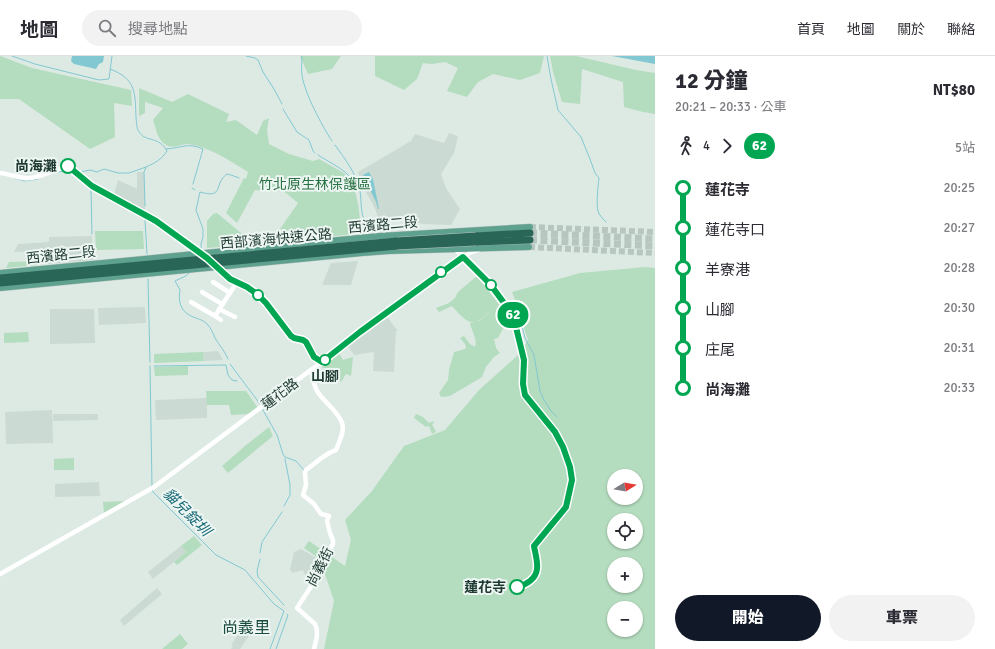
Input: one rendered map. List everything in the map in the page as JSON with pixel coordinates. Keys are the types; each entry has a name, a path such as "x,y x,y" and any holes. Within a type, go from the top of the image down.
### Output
{"highway":[{"name":"西部濱海快速公路","path":"0,283 397,243 530,237"},
{"name":"西部濱海快速公路","path":"0,278 209,261"}],"main road":[{"name":"西濱路二段","path":"0,288 209,261 380,236 453,232 530,237"},
{"name":"西濱路二段","path":"0,273 369,252 485,248 530,237"}],"street":[{"path":"0,173 32,178 67,166 92,186 156,221 209,261 230,279 247,287 261,298 291,336 306,342 314,357 322,362"},
{"path":"453,232 455,249 455,259 453,264"},
{"name":"蓮花路","path":"0,574 102,518 152,488 453,264 470,252 485,248"},
{"path":"455,249 490,284 513,315 524,360 523,384 525,395 555,432 563,447 570,467 572,480 566,507 534,546"},
{"path":"213,282 230,293"},
{"path":"215,316 237,282"},
{"path":"202,292 235,317"},
{"path":"191,302 221,320"},
{"name":"尚義街","path":"311,370 318,392 337,414 343,426 340,441 336,450 329,452 306,470 305,473 306,485 303,495 314,504 321,514 329,516 327,521 328,528 333,540 333,544 329,552 322,562 317,579 297,608 317,627 318,630 314,649"}],"shaded area":[{"path":"449,133 458,136 454,153 441,174 446,188 460,209 451,225 423,224 403,219 380,223 374,206 364,189 358,172 411,141 415,134 444,143"},
{"path":"137,172 144,172 145,212 114,194 118,180 137,189"},
{"path":"92,236 93,260 48,264 48,251 14,252 18,244 49,242 49,237"},
{"path":"358,261 351,285 322,285 331,263"},
{"path":"145,307 146,323 99,325 98,308"},
{"path":"50,309 94,309 95,343 50,344"},
{"path":"387,317 398,331 396,331 394,372 373,371 374,352 354,355 348,346"},
{"path":"218,351 223,360 204,361 203,352"},
{"path":"207,398 207,418 156,420 155,400"},
{"path":"52,410 53,443 6,444 5,412"},
{"path":"53,414 98,414 98,420 53,421"},
{"path":"99,482 100,496 55,497 55,484"},
{"path":"181,546 186,552 153,579 148,572"},
{"path":"301,549 318,559 319,565 316,578 309,585 303,570 293,573 290,570 294,552"},
{"path":"157,588 162,594 124,626 120,620"},
{"path":"241,630 249,636 240,649 231,649 233,646 231,645"}],"green space":[{"path":"0,56 32,68 131,90 132,106 114,103 115,137 90,149 19,99 0,99"},
{"path":"300,56 341,56 332,69 308,74"},
{"path":"375,56 544,56 540,73 520,80 493,74 478,82 467,97 447,91 458,68 445,62 432,64 423,63 417,79 404,90 375,76"},
{"path":"550,56 576,56 655,73 655,114 624,107 623,82 582,69 580,104 562,102"},
{"name":"竹北原生林保護區","path":"139,88 172,102 188,94 229,114 226,122 236,120 257,135 263,121 269,118 267,130 269,144 289,154 313,161 319,159 344,173 350,180 355,191 360,219 364,227 371,231 314,238 280,245 289,231 280,229 298,203 282,191 255,190 237,223 226,213 244,178 246,179 248,172 205,148 189,144 171,147 162,142 153,120 163,108 145,102 145,113 139,116"},
{"path":"217,213 254,244 207,248 207,221 213,214"},
{"path":"95,231 143,231 144,249 96,250"},
{"path":"48,261 48,264 6,268 9,262"},
{"path":"645,267 655,268 655,649 324,649 334,601 320,559 304,548 309,541 345,566 351,540 345,520 372,491 404,446 445,430 479,390 518,355 528,340 523,325 525,324 512,292 580,273"},
{"path":"477,276 504,311 509,315 510,321 507,325 505,325 498,338 494,339 496,348 500,353 494,357 486,367 482,377 450,396 441,397 439,393 448,380 454,352 465,349 466,347 460,338 464,336 470,344 475,347 475,338 470,323 479,321 491,311 478,321 470,322 452,306 439,312 436,308 449,303 455,298 458,292"},
{"path":"28,332 29,342 4,343 4,333"},
{"path":"203,352 204,361 154,363 154,354"},
{"path":"339,353 343,360 353,357 351,376 346,374 341,382 338,379 332,379 329,370 321,367"},
{"path":"188,366 188,375 155,376 154,367"},
{"path":"206,391 246,391 258,408 249,414 231,415 229,405 207,405"},
{"path":"416,414 423,417 429,423 433,421 434,423 432,424 436,432 432,434 429,426 426,427 414,418"},
{"path":"269,427 273,436 228,473 222,466"},
{"path":"74,458 74,470 54,470 54,459"},
{"path":"125,501 104,514 103,502"},
{"path":"194,536 202,545 177,565 174,562 186,552 181,546"},
{"path":"180,634 188,644 182,649 162,649"}],"water":[{"path":"72,56 104,56 103,62 99,64 96,69 74,64 71,61"},
{"path":"612,56 655,56 655,64"},
{"path":"369,172 373,179 379,209 363,175"}],"waterway":[{"path":"12,56 35,64 99,80 109,79 112,56"},
{"path":"246,56 258,60 263,72 282,104"},
{"path":"302,56 303,82 319,118 332,141"},
{"path":"547,56 558,110 581,137 595,173 599,178 597,208 599,214 606,222"},
{"name":"貓兒錠圳","path":"110,69 119,73 130,83 133,88 137,126 139,131 146,138 160,143 167,151 158,161 146,167 144,172 145,206"},
{"path":"283,109 297,132 309,140 315,153"},
{"path":"335,145 350,166 356,178 366,223 372,226 391,225 399,229"},
{"path":"166,149 189,146 203,149 193,184"},
{"path":"318,155 345,172 360,191"},
{"path":"81,172 90,170 97,172 104,169 118,173 129,173 146,167"},
{"path":"58,172 70,172 91,190 92,234"},
{"path":"201,250 203,229 196,210 200,192 213,194 216,192 220,182 227,174 239,178"},
{"path":"14,178 25,181 38,179"},
{"name":"貓兒錠圳","path":"145,220 147,254"},
{"path":"468,266 482,280 507,312"},
{"path":"189,273 175,281 180,290 179,298 182,308 187,314 203,321 208,326 228,359"},
{"name":"貓兒錠圳","path":"148,279 150,362"},
{"path":"516,311 519,314 525,338 534,355 540,391 551,411 557,417"},
{"path":"230,364 260,404"},
{"path":"154,366 226,365 228,375 232,380 237,381"},
{"name":"貓兒錠圳","path":"150,366 152,486"},
{"path":"263,410 277,435 285,457 296,461 304,470"},
{"path":"284,506 290,495 290,485 285,459"},
{"name":"貓兒錠圳","path":"152,489 153,492 216,555 245,570 274,604 284,611 270,649"},
{"path":"260,553 262,542 282,512"},
{"path":"260,559 257,571 258,577 284,605"},
{"name":"貓兒錠圳","path":"276,649 288,615 287,614"}],"tunnel":[{"path":"530,227 655,232"},
{"path":"530,233 655,239"},
{"path":"530,240 655,246"},
{"path":"529,247 655,253"}],"bus line":[{"name":"62","path":"68,166 92,186 156,221 207,258 230,279 247,287 257,294 266,303 291,336 306,342 314,357 322,362 360,332 463,257 490,284 513,315 524,360 523,384 525,395 555,432 563,447 570,467 572,480 566,507 534,546 537,570 532,579 528,583 517,587"}],"place":[{"name":"尚海灘","path":"68,166"},
{"name":"山腳","path":"325,360"},
{"name":"蓮花寺","path":"517,587"}],"district":[{"name":"尚義里","path":"246,628"}]}
